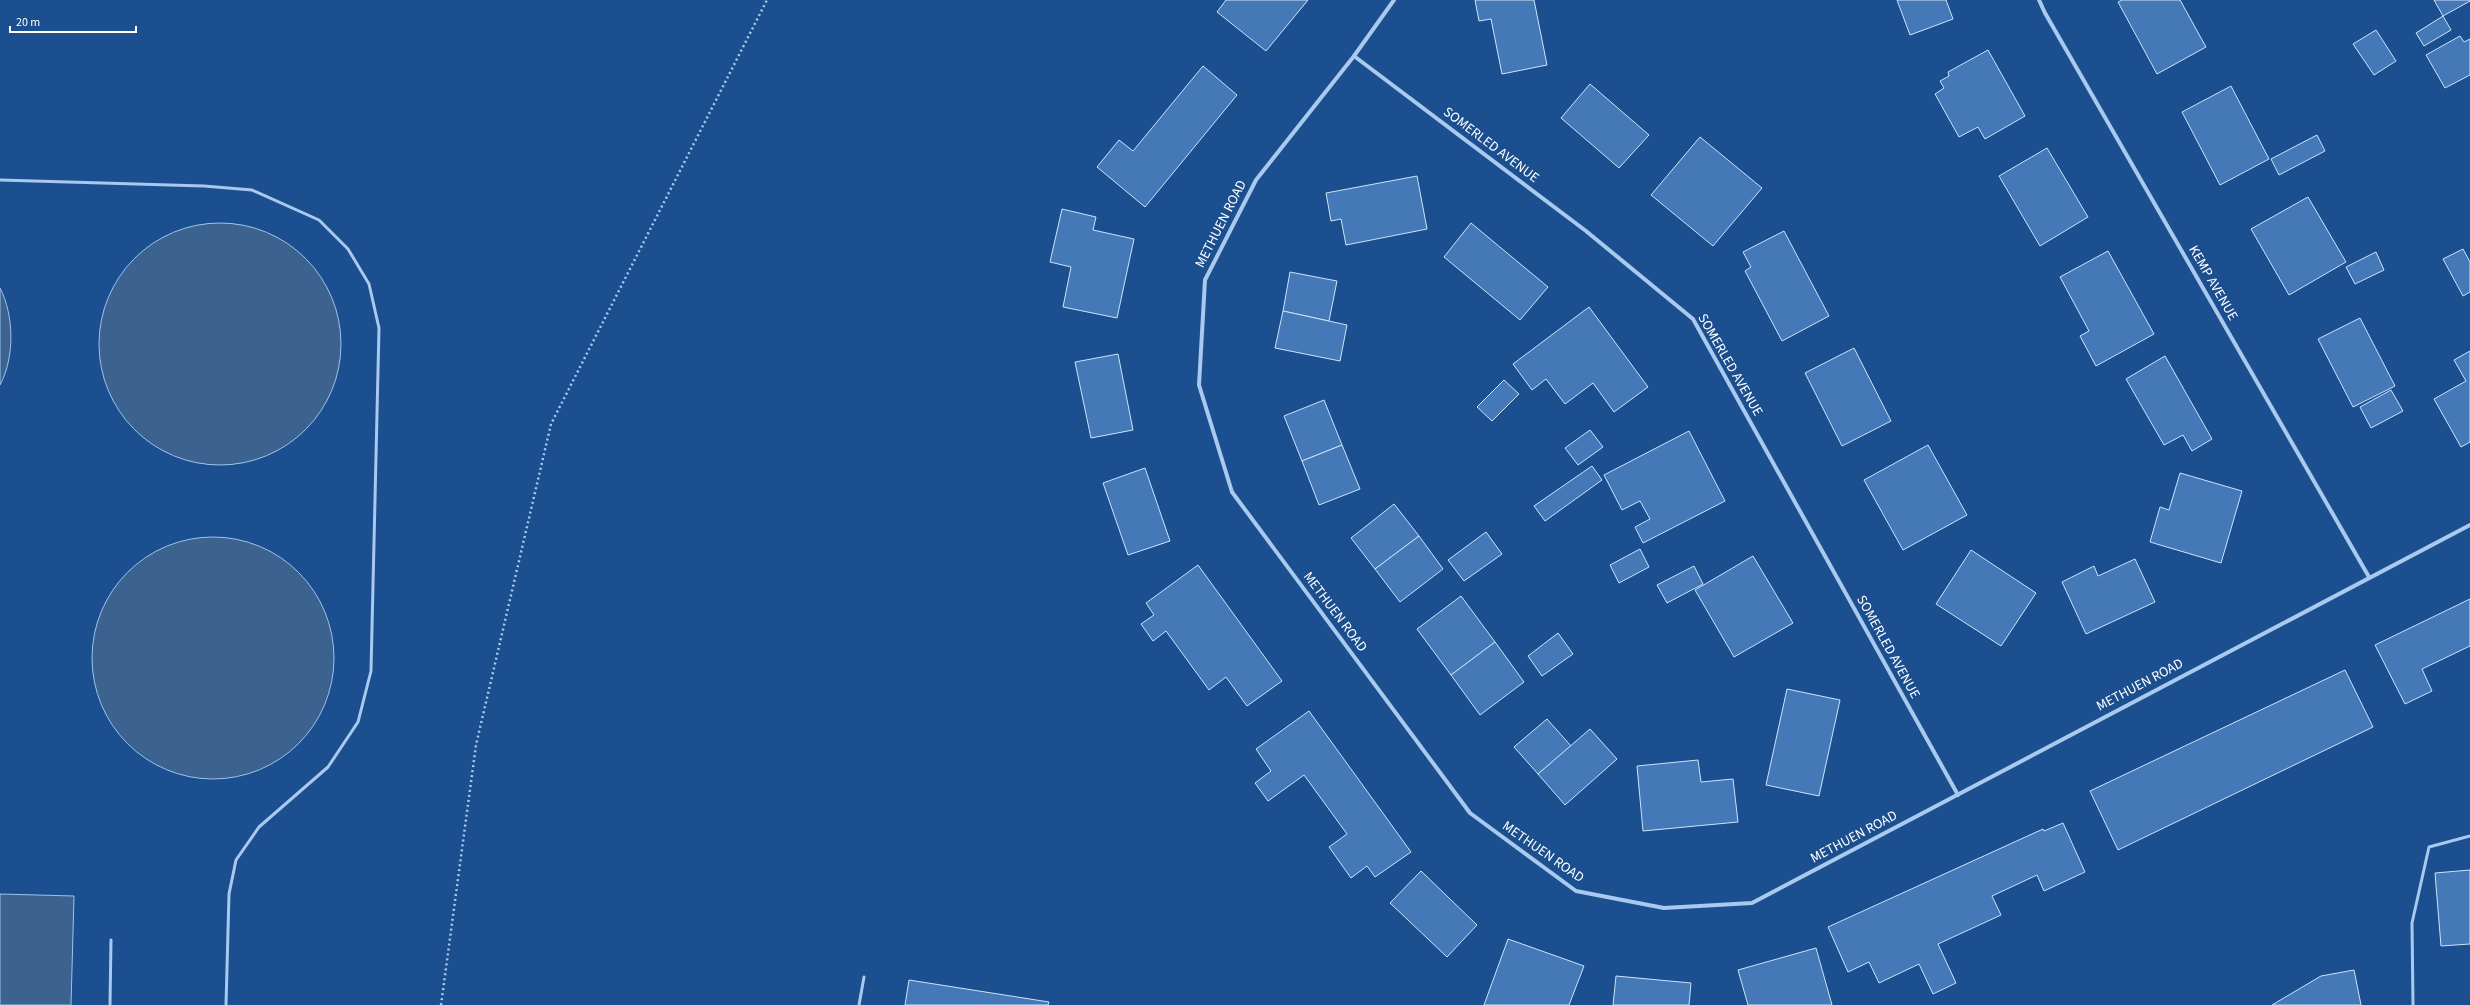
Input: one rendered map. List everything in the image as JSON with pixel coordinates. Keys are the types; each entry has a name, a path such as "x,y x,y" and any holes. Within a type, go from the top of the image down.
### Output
{"street":[{"name":"METHUEN ROAD","path":"1394,0 1354,56 1256,180 1205,280 1200,385 1232,492 1470,812 1576,892 1664,908 1752,903 2470,525"},
{"name":"KEMP AVENUE","path":"2039,0 2045,14 2369,577"},
{"name":"SOMERLED AVENUE","path":"1354,56 1586,231 1693,319 1958,795"}],"lane":[{"path":"0,180 204,186 252,190 320,220 348,249 369,284 379,328 371,671 358,722 328,767 259,827 236,860 230,894 226,1005"},
{"path":"2413,1005 2412,923 2429,848 2470,836"},
{"path":"110,1005 111,940"},
{"path":"859,1005 864,977"}],"path":[{"path":"441,1005 476,745 551,424 767,0"}],"water":[{"path":"220,223 244,225 277,237 297,251 313,267 327,287 336,309 339,320 341,344 339,368 327,401 313,421 297,437 277,451 255,460 244,463 220,465 196,463 163,451 143,437 127,421 113,401 104,379 101,368 99,344 101,320 113,287 127,267 143,251 163,237 185,228 196,225"},
{"path":"0,288 8,311 11,336 8,362 0,385"},
{"path":"213,537 248,542 259,546 290,565 306,581 319,601 329,623 334,658 329,693 325,704 306,735 290,751 270,764 248,774 213,779 178,774 167,770 136,751 120,735 107,715 97,693 92,658 97,623 101,612 120,581 136,565 156,552 178,542"},
{"path":"0,894 74,896 71,1005 0,1005"}],"building":[{"path":"1226,0 1308,0 1266,51 1217,12"},
{"path":"1475,0 1534,0 1547,65 1502,74 1491,19 1479,21"},
{"path":"1897,0 1946,0 1953,19 1910,35"},
{"path":"2122,0 2180,0 2206,47 2157,74 2118,2"},
{"path":"2434,0 2470,0 2470,1 2443,16"},
{"path":"2443,16 2451,30 2424,46 2416,33"},
{"path":"2376,30 2396,61 2374,75 2353,44"},
{"path":"2460,36 2464,42 2470,39 2470,75 2445,88 2426,55"},
{"path":"1988,50 2025,116 1985,139 1978,127 1959,137 1935,94 1944,88 1940,81 1949,76 1948,72"},
{"path":"1203,66 1237,95 1145,207 1097,167 1119,140 1133,151"},
{"path":"1590,84 1649,135 1619,168 1561,118"},
{"path":"2231,86 2269,159 2220,185 2182,112"},
{"path":"2317,135 2325,151 2279,175 2271,159"},
{"path":"1700,137 1762,188 1713,246 1651,195"},
{"path":"2047,148 2088,217 2040,246 1999,176"},
{"path":"1417,176 1427,229 1346,245 1341,219 1331,221 1326,193"},
{"path":"2308,197 2346,262 2289,295 2251,229"},
{"path":"1062,209 1096,217 1093,230 1134,239 1117,318 1063,307 1071,267 1050,262"},
{"path":"1471,223 1548,287 1520,320 1444,257"},
{"path":"1784,231 1829,316 1782,341 1745,271 1751,267 1743,252"},
{"path":"2463,249 2470,262 2470,292 2463,296 2443,259"},
{"path":"2108,251 2154,334 2096,366 2080,336 2089,331 2060,277"},
{"path":"2376,252 2384,270 2355,284 2346,267"},
{"path":"1290,272 1337,281 1329,321 1283,311"},
{"path":"1589,307 1648,387 1614,412 1593,383 1565,404 1546,379 1532,390 1513,364"},
{"path":"1283,311 1347,325 1340,361 1275,348"},
{"path":"2360,318 2395,386 2353,407 2318,339"},
{"path":"1854,348 1891,421 1842,446 1805,373"},
{"path":"2470,351 2470,442 2461,447 2434,399 2466,381 2454,360"},
{"path":"1118,354 1133,430 1091,438 1075,362"},
{"path":"2165,356 2212,439 2192,451 2183,435 2164,445 2126,379"},
{"path":"1504,380 1519,394 1492,421 1477,407"},
{"path":"2391,390 2403,411 2371,428 2360,407"},
{"path":"1324,400 1342,445 1302,461 1284,416"},
{"path":"1590,430 1603,447 1578,465 1565,448"},
{"path":"1689,431 1725,501 1643,543 1635,527 1650,519 1640,501 1622,510 1604,475"},
{"path":"1342,445 1360,489 1319,505 1302,461"},
{"path":"1928,445 1967,515 1903,550 1864,480"},
{"path":"1592,466 1602,480 1545,521 1534,506"},
{"path":"1145,468 1170,541 1128,555 1103,483"},
{"path":"2180,473 2242,491 2221,563 2150,542 2160,507 2169,510"},
{"path":"1394,504 1419,536 1375,569 1351,538"},
{"path":"1486,532 1502,554 1464,581 1448,560"},
{"path":"1419,536 1443,569 1400,602 1375,569"},
{"path":"1640,549 1649,567 1619,583 1610,565"},
{"path":"1971,550 2036,593 2001,646 1936,604"},
{"path":"1753,556 1793,623 1734,657 1695,590"},
{"path":"2135,559 2155,602 2086,634 2062,582 2094,566 2098,576"},
{"path":"1198,565 1282,681 1247,706 1226,677 1209,690 1166,631 1153,641 1141,624 1154,615 1146,603"},
{"path":"1694,566 1703,584 1667,603 1657,585"},
{"path":"1461,596 1495,642 1451,675 1417,629"},
{"path":"2470,599 2470,646 2422,669 2432,691 2405,704 2375,645"},
{"path":"1558,633 1573,654 1542,676 1528,656"},
{"path":"1495,642 1524,682 1480,715 1451,675"},
{"path":"2345,670 2373,727 2118,850 2090,791"},
{"path":"1787,689 1840,700 1819,796 1766,785"},
{"path":"1309,711 1411,852 1375,877 1367,866 1351,878 1329,847 1347,834 1304,775 1268,801 1255,783 1271,771 1256,749"},
{"path":"1547,719 1571,746 1538,774 1514,747"},
{"path":"1590,729 1617,759 1565,805 1538,774"},
{"path":"1698,760 1701,782 1733,779 1738,822 1643,831 1637,766"},
{"path":"2063,823 2085,872 2044,891 2037,875 1992,896 2001,915 1938,944 1956,983 1933,994 1919,964 1879,983 1869,962 1848,972 1828,927 2043,829 2044,831"},
{"path":"2470,870 2470,944 2441,946 2435,873"},
{"path":"1421,871 1477,925 1447,957 1390,903"},
{"path":"1508,939 1584,966 1569,1005 1484,1005"},
{"path":"1816,948 1832,1005 1748,1005 1738,970"},
{"path":"2354,970 2361,1005 2272,1005 2321,976"},
{"path":"1616,976 1691,983 1689,1005 1613,1005"},
{"path":"909,980 1049,1002 1048,1005 905,1005"}]}
